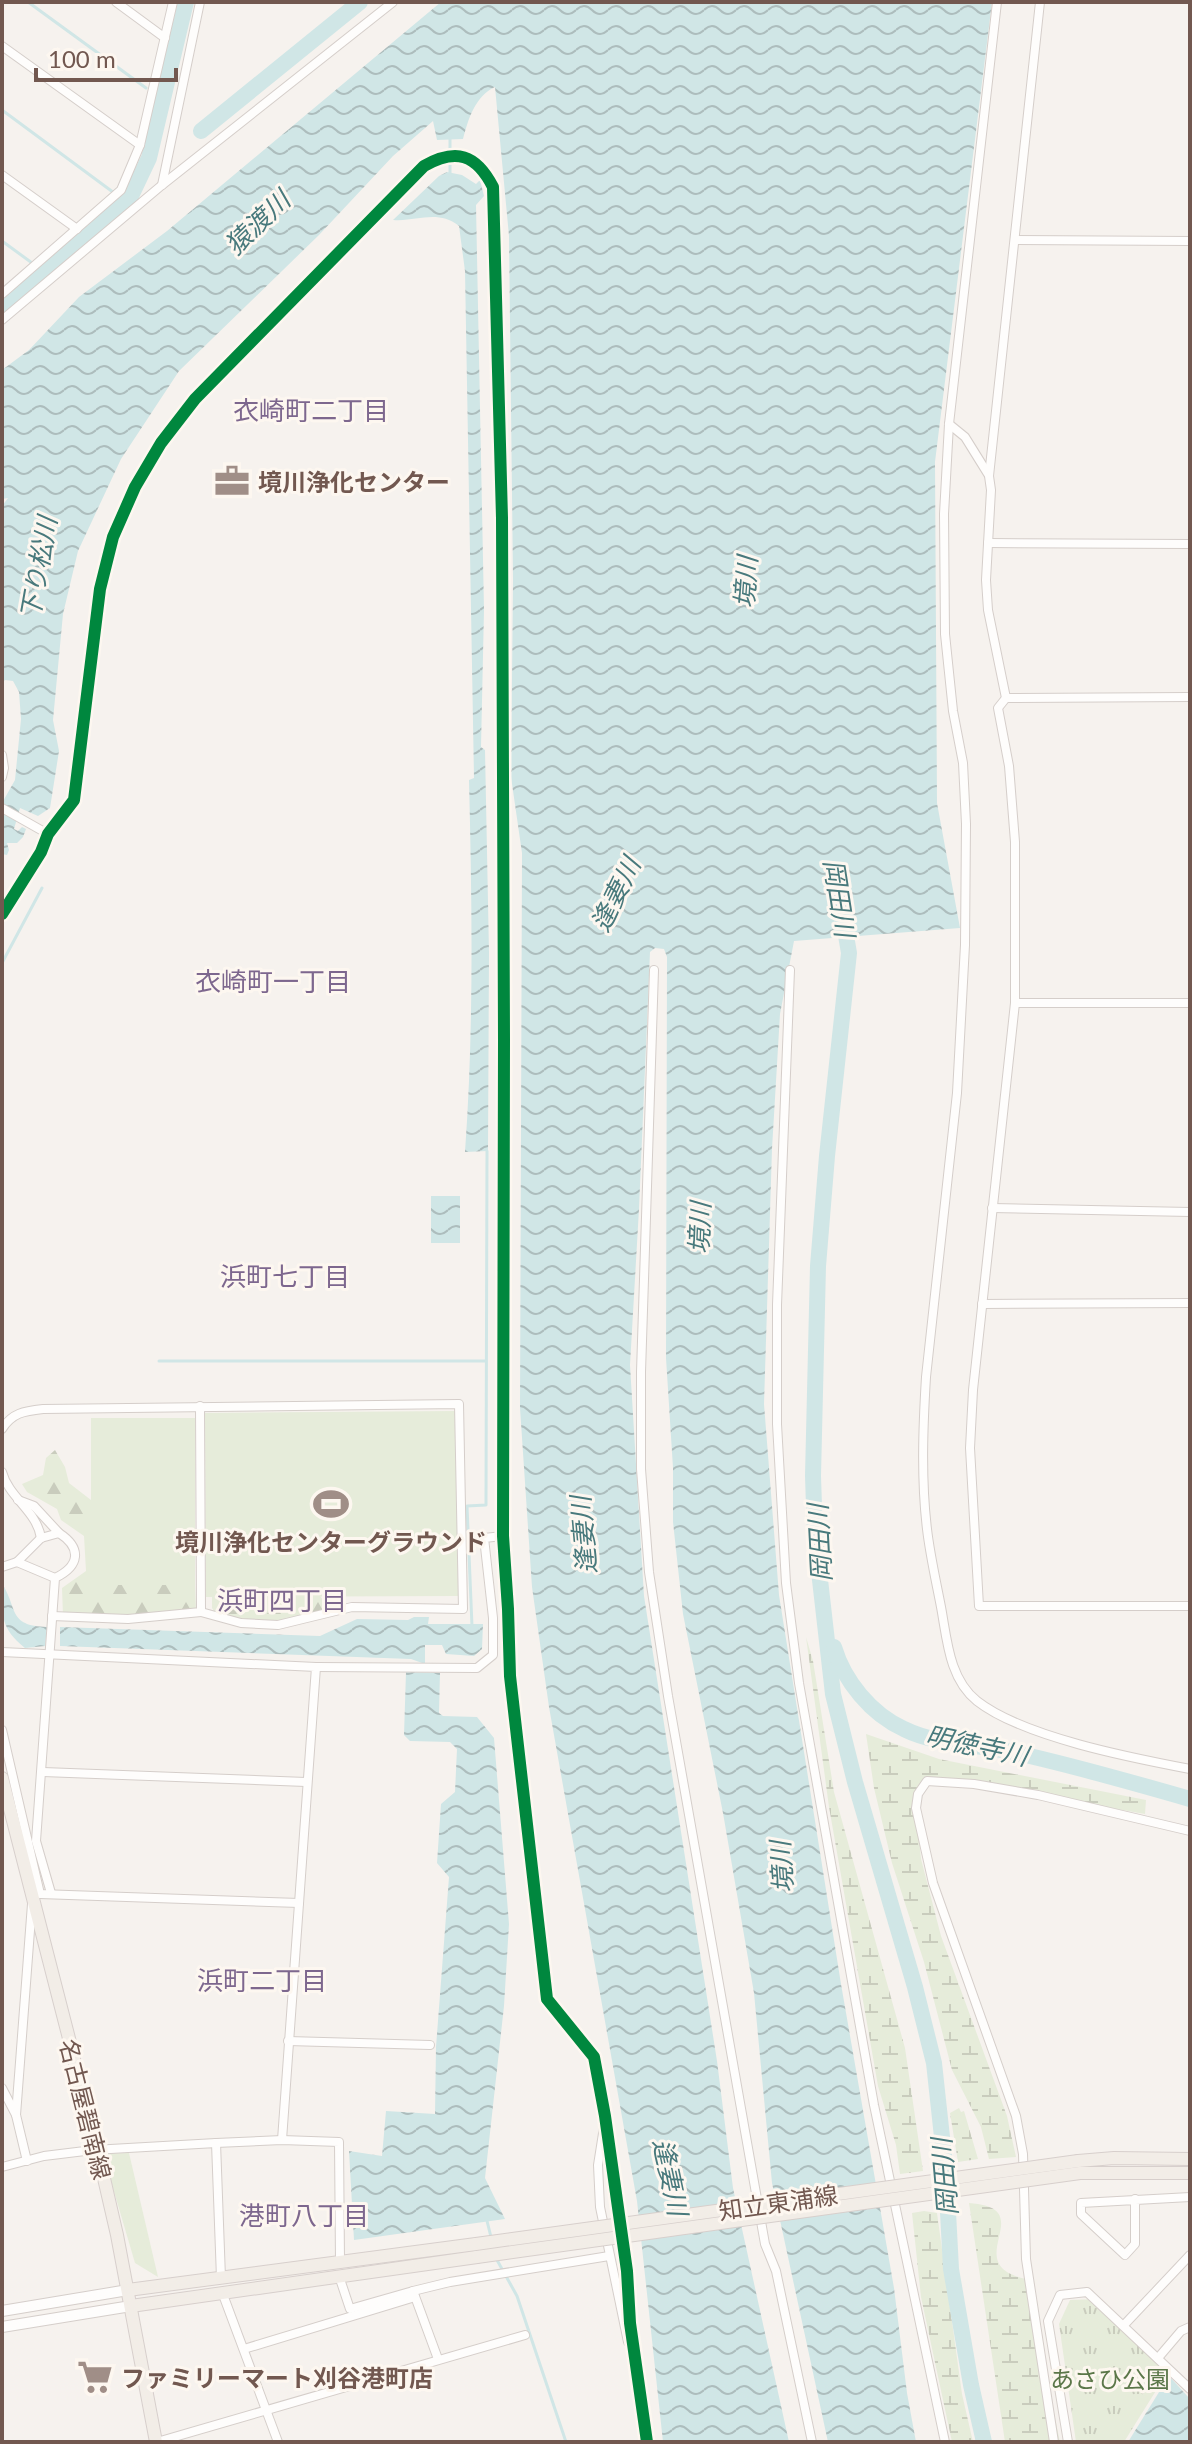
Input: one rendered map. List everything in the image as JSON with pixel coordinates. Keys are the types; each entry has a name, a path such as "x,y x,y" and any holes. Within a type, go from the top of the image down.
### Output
{"main road":[{"name":"名古屋碧南線","path":"2,1778 73,2054 93,2150 103,2174 157,2442"},
{"name":"知立東浦線","path":"131,2306 339,2276 477,2250 1079,2167 1114,2158 1190,2159"},
{"name":"知立東浦線","path":"1079,2167 1190,2173"},
{"name":"知立東浦線","path":"128,2290 340,2262 477,2250"}],"street":[{"path":"116,2 165,38"},
{"path":"2,294 121,190 140,145 173,2"},
{"path":"162,185 200,2"},
{"path":"2,320 162,185 393,2"},
{"path":"997,2 949,424 944,514 945,634 953,711 963,763 966,824 965,945 957,1093 929,1341 924,1420 927,1529 949,1650 958,1677 975,1700 1024,1725 1121,1754 1190,1769"},
{"path":"1006,698 988,610 989,476 1040,2"},
{"path":"2,46 140,145"},
{"path":"2,914 41,852 45,832 74,800 100,589 113,537 135,487 161,443 195,399 413,176 424,166 444,156 471,158 485,171 493,187 502,518 503,1536 510,1676 547,1999 594,2057 605,2116 647,2442"},
{"path":"2,175 77,229"},
{"path":"1015,240 1190,241"},
{"path":"949,424 965,437 989,476"},
{"path":"988,543 1190,544"},
{"path":"1006,698 1190,697"},
{"path":"1006,698 998,708 1009,766 1015,842 1015,1003 973,1390 970,1448 979,1606 1190,1606"},
{"path":"2,755 3,770"},
{"path":"2,808 45,832"},
{"path":"654,970 640,1418 649,1572 668,1696 763,2229 776,2271 812,2442"},
{"path":"790,970 777,1305 777,1424 786,1583 804,1713 874,2105 945,2442"},
{"path":"1015,1003 1190,1003"},
{"path":"992,1208 1190,1212"},
{"path":"982,1304 1190,1303"},
{"path":"2,1429 9,1418 23,1411 459,1404 463,1609 352,1607 278,1625 241,1623 201,1612 128,1619 52,1616"},
{"path":"200,1406 201,1612"},
{"path":"2,1472 6,1486 39,1524 41,1538"},
{"path":"17,1499 34,1506 75,1549 69,1571 55,1578 17,1562"},
{"path":"2,1567 17,1562 41,1538 59,1533"},
{"path":"2,1652 316,1667 477,1668 493,1655 493,1618 484,1538 503,1536"},
{"path":"51,1893 36,1841 55,1578"},
{"path":"282,2140 316,1667"},
{"path":"2,1730 40,1894 299,1903"},
{"path":"43,1772 306,1782"},
{"path":"1054,2442 1026,2259 1023,2154 1016,2116 933,1883 918,1824 918,1794 927,1781 974,1784 1038,1795 1190,1831"},
{"path":"16,2115 32,1900"},
{"path":"288,2041 430,2045"},
{"path":"2,2088 16,2115 27,2161"},
{"path":"605,2116 598,2165 600,2207 640,2393"},
{"path":"2,2167 93,2150 282,2140 339,2142 340,2262"},
{"path":"216,2143 221,2278"},
{"path":"1135,2199 1135,2244 1125,2255 1081,2214 1081,2203 1135,2199 1190,2197"},
{"path":"1124,2325 1190,2255"},
{"path":"339,2276 350,2309 498,2274 609,2256"},
{"path":"2,2311 128,2290"},
{"path":"222,2292 278,2442"},
{"path":"1068,2442 1048,2321 1060,2295 1087,2292 1190,2389"},
{"path":"244,2349 414,2294"},
{"path":"414,2294 438,2359"},
{"path":"2,2327 131,2306"},
{"path":"1158,2358 1181,2331 1190,2327"},
{"path":"157,2442 525,2335"}],"green space":[{"name":"境川浄化センターグラウンド","path":"456,1411 458,1596 206,1597 205,1413"},
{"path":"91,1418 195,1418 195,1585 91,1585"},
{"name":"境川浄化センターグラウンド","path":"55,1450 65,1467 69,1483 91,1500 91,1585 195,1585 196,1612 128,1619 63,1616 62,1588 86,1571 84,1536 61,1520 57,1509 27,1492 22,1484 43,1475 46,1458"},
{"name":"境川浄化センターグラウンド","path":"320,1596 325,1603 324,1613 284,1622 242,1620 216,1614 212,1608 212,1597"},
{"path":"806,1637 813,1661 834,1792 905,2048 923,2171 900,2174 896,2145 878,2086 829,1807"},
{"path":"866,1734 939,1759 1146,1800 1145,1814 974,1784 928,1781 916,1808 921,1859 941,1936 1007,2116 1016,2157 989,2159 981,2127 952,2070 924,1962 892,1863 874,1788"},
{"path":"959,2108 961,2112 964,2111 978,2159 958,2162 950,2113"},
{"path":"129,2153 158,2277 135,2263 103,2154"},
{"path":"969,2203 990,2207 999,2215 998,2262 1006,2272 1026,2279 1060,2442 1005,2442"},
{"path":"912,2213 937,2213 962,2394 973,2442 952,2442 921,2297"},
{"name":"あさひ公園","path":"1097,2299 1167,2373 1124,2442 1076,2442 1059,2324 1070,2300"}],"water":[{"path":"441,2 992,2 935,462 937,803 960,928 794,941 780,1014 772,1149 764,1404 779,1595 841,1984 894,2288 916,2442 828,2442 772,2183 754,1993 723,1813 683,1614 673,1522 666,1358 667,957 664,949 655,948 650,952 630,1365 644,1596 717,2061 733,2188 789,2442 663,2442 637,2201 549,1707 532,1587 520,1408 522,853 511,777 513,580 509,236 495,87 477,102 463,139 437,140 433,121 393,156 319,235 179,371 121,459 78,551 63,614 53,720 59,751 50,808 38,816 20,808 14,829 26,829 23,837 17,843 7,843 7,855 2,854 2,803 15,780 21,719 19,692 13,681 5,680 2,683 2,506 8,498 2,499 2,370 29,350 79,297 167,231"},
{"path":"447,172 462,175 476,184 480,180 484,196 476,205 484,610 481,747 485,750 489,953 488,1151 465,1152 471,1012 469,780 474,778 465,271 459,226 435,217 393,220"},
{"path":"431,1196 460,1196 460,1243 431,1243"},
{"path":"2,1584 19,1619 34,1626 47,1627 45,1646 25,1648 11,1634 4,1620"},
{"path":"429,1617 428,1624 483,1624 482,1649 474,1656 446,1654 442,1645 425,1645 425,1664 411,1659 60,1646 60,1627 320,1636 357,1619 408,1620"},
{"path":"406,1672 440,1673 439,1713 443,1716 477,1717 494,1738 509,1924 504,2006 485,2178 505,2219 354,2240 349,2151 382,2156 386,2111 435,2114 436,2047 449,1877 437,1863 441,1804 455,1792 457,1749 450,1742 410,1741 404,1735"},
{"path":"1169,2376 1190,2399 1190,2442 1128,2442"}],"waterway":[{"path":"28,2 146,88"},
{"path":"2,306 131,196 149,158 186,2"},
{"path":"201,131 360,2"},
{"path":"2,110 125,201"},
{"path":"450,136 450,176"},
{"path":"2,241 43,271"},
{"path":"2,963 42,888"},
{"name":"岡田川","path":"843,918 849,953 818,1266 813,1476 815,1536 833,1694 934,2063 946,2174 951,2269 984,2442"},
{"path":"472,1626 467,1506 486,1505 487,1151"},
{"path":"159,1361 485,1361"},
{"name":"明徳寺川","path":"834,1647 860,1695 881,1715 904,1729 943,1741 1057,1762 1190,1799"},
{"path":"487,2221 491,2237"},
{"path":"497,2260 517,2296 566,2442"}],"cycle path":[{"path":"2,914 41,852 48,834 74,800 100,589 113,537 135,487 161,443 195,399 424,166 455,156 472,161 480,167 493,187 502,518 503,1536 510,1676 547,1999 594,2057 627,2271 630,2323 647,2442"}],"place":[{"name":"境川浄化センター","path":"232,481"},
{"name":"境川浄化センターグラウンド","path":"331,1504"},
{"name":"ファミリーマート刈谷港町店","path":"95,2377"}],"district":[{"name":"衣崎町二丁目","path":"311,410"},
{"name":"衣崎町一丁目","path":"273,981"},
{"name":"浜町七丁目","path":"285,1276"},
{"name":"浜町四丁目","path":"282,1600"},
{"name":"浜町二丁目","path":"262,1980"},
{"name":"港町八丁目","path":"304,2215"}],"water label":[{"name":"猿渡川","path":"257,222"},
{"name":"下り松川","path":"38,568"},
{"name":"境川","path":"745,582"},
{"name":"逢妻川","path":"615,894"},
{"name":"境川","path":"699,1228"},
{"name":"逢妻川","path":"583,1535"},
{"name":"境川","path":"781,1867"},
{"name":"逢妻川","path":"671,2177"}]}
